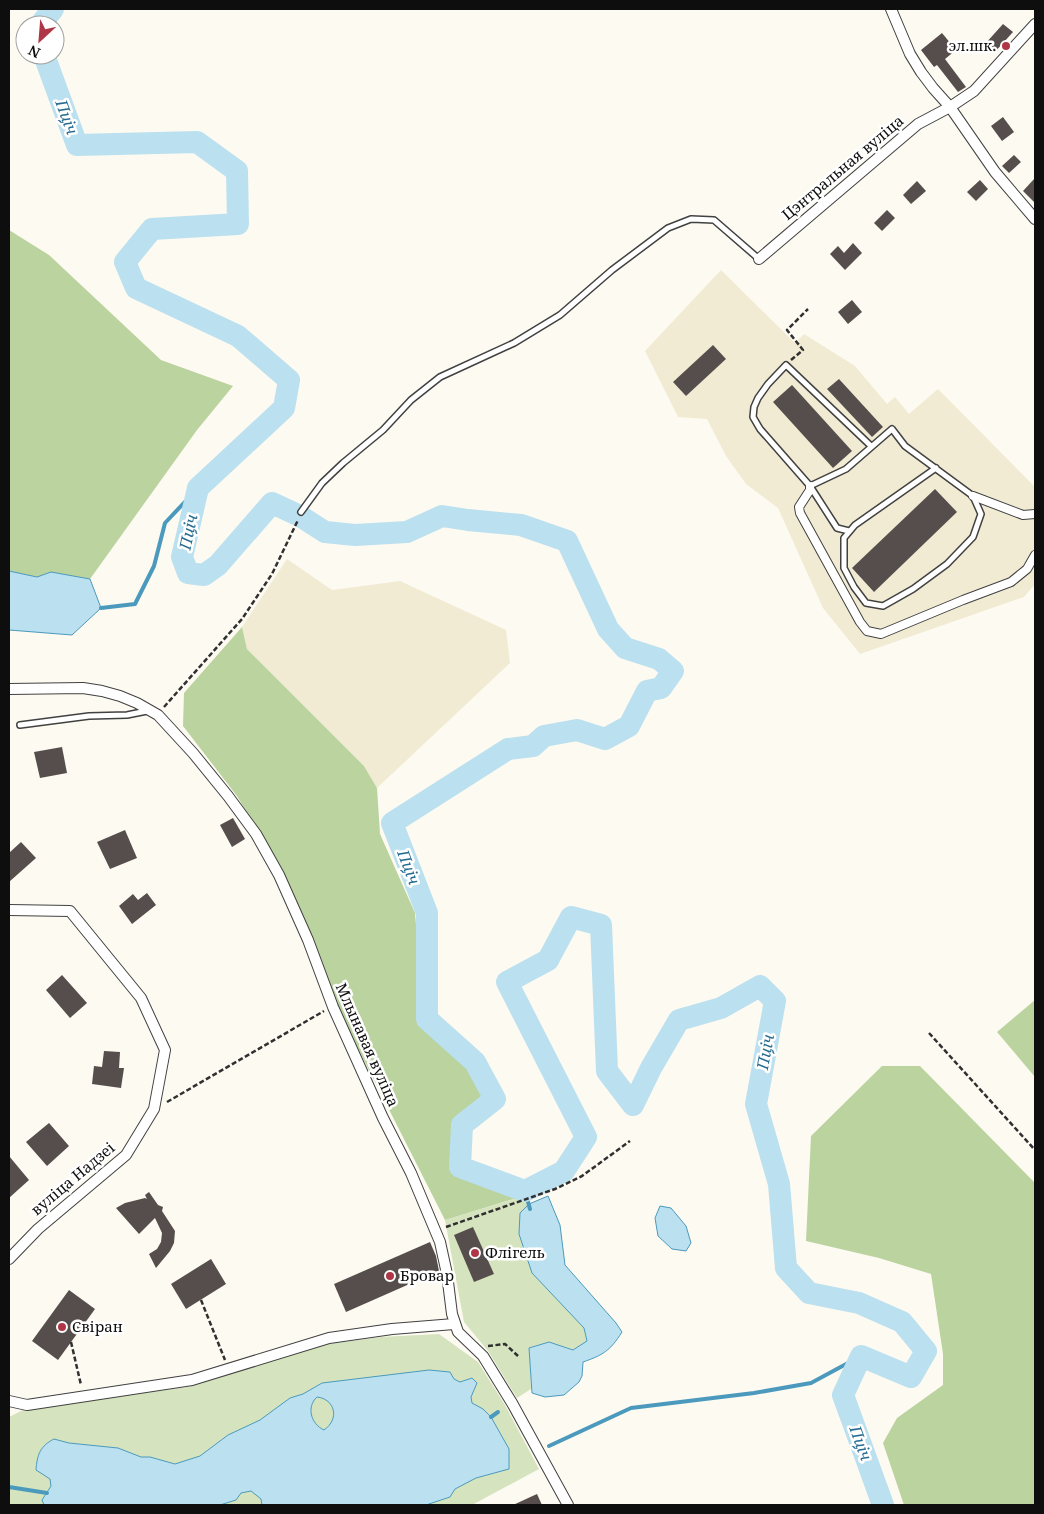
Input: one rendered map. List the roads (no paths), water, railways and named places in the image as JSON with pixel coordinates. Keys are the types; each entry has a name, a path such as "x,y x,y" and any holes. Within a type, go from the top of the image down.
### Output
{"street":[{"path":"891,9 910,54 933,88 950,107 995,172 1035,219"},
{"name":"Цэнтральная вуліца","path":"759,259 918,124 950,107 974,91 1035,24"},
{"path":"810,486 810,490 798,507 800,513 860,622 867,631 881,634 1011,582 1027,569 1035,555"},
{"path":"973,496 1023,515 1035,514"},
{"path":"9,689 83,688 102,691 120,696 154,713"},
{"name":"Млынавая вуліца","path":"154,713 193,753 228,796 256,834 279,875 308,940 332,1006 411,1174 440,1242 447,1274 454,1324"},
{"name":"вуліца Надзеі","path":"9,910 70,911 141,998 165,1050 154,1109 126,1155 38,1229 9,1258"},
{"path":"9,1401 27,1405 192,1380 329,1338 392,1329 454,1324 458,1332 483,1356 512,1403 568,1505"}],"lane":[{"path":"301,512 322,483 343,463 384,430 411,400 440,377 514,343 560,315 612,270 668,228 691,219 714,220 759,259"},
{"path":"849,532 837,528 810,486 760,429 753,417 754,407 768,384 786,366 871,446"},
{"path":"810,486 846,469 892,429 905,446 936,468 973,496 982,514 973,537 947,564 913,589 882,606 866,603 854,587 844,568 844,538 855,526 936,468"},
{"path":"20,725 89,716 154,713"}],"water":[{"path":"9,571 37,577 51,572 90,579 101,608 72,635 9,630"},
{"path":"548,1196 560,1225 565,1265 622,1332 606,1352 583,1362 582,1376 579,1382 564,1395 545,1397 532,1393 529,1348 549,1342 573,1350 587,1341 584,1328 532,1273 519,1234 520,1213 529,1204"},
{"path":"660,1206 671,1208 686,1226 691,1243 686,1251 672,1249 658,1236 655,1218"},
{"path":"429,1370 450,1372 454,1379 460,1382 472,1378 477,1383 471,1397 472,1403 483,1409 491,1417 509,1449 509,1469 476,1478 455,1489 450,1497 426,1505 262,1505 261,1499 251,1491 241,1493 236,1500 220,1505 44,1505 42,1500 51,1486 50,1479 36,1470 36,1465 42,1448 54,1439 69,1443 118,1448 141,1457 150,1457 175,1464 200,1456 228,1435 260,1420 290,1398 303,1394 322,1383","holes":["317,1397 331,1405 334,1415 329,1426 324,1430 313,1420 311,1410"]}],"waterway":[{"name":"Пціч","path":"48,15 53,9"},
{"name":"Пціч","path":"48,65 77,145 197,142 237,171 238,224 152,229 125,262 136,288 238,336 289,380 284,408 198,488 182,557 188,573 204,575 218,565 272,503 300,516 325,532 355,535 407,532 442,516 521,525 567,541 608,629 625,648 659,659 673,671 661,688 647,691 629,726 605,739 577,730 544,736 533,746 508,749 392,823 427,913 427,1019 475,1062 495,1099 462,1125 460,1167 525,1191 564,1171 586,1137 507,982 548,960 571,917 601,925 607,1071 633,1105 651,1068 679,1020 721,1008 760,986 775,1001 756,1104 779,1184 786,1268 809,1293 859,1303 902,1322 926,1351 911,1377 861,1356 843,1395 883,1505"},
{"path":"101,608 135,604 154,566 165,523 198,488"},
{"path":"525,1191 530,1209"},
{"path":"549,1446 631,1408 754,1393 811,1383 861,1356"},
{"path":"491,1417 498,1412"},
{"path":"9,1487 47,1493"}],"place":[{"name":"эл.шк.","path":"1006,46"},
{"name":"Флігель","path":"475,1253"},
{"name":"Бровар","path":"390,1276"},
{"name":"Свіран","path":"62,1327"}]}
